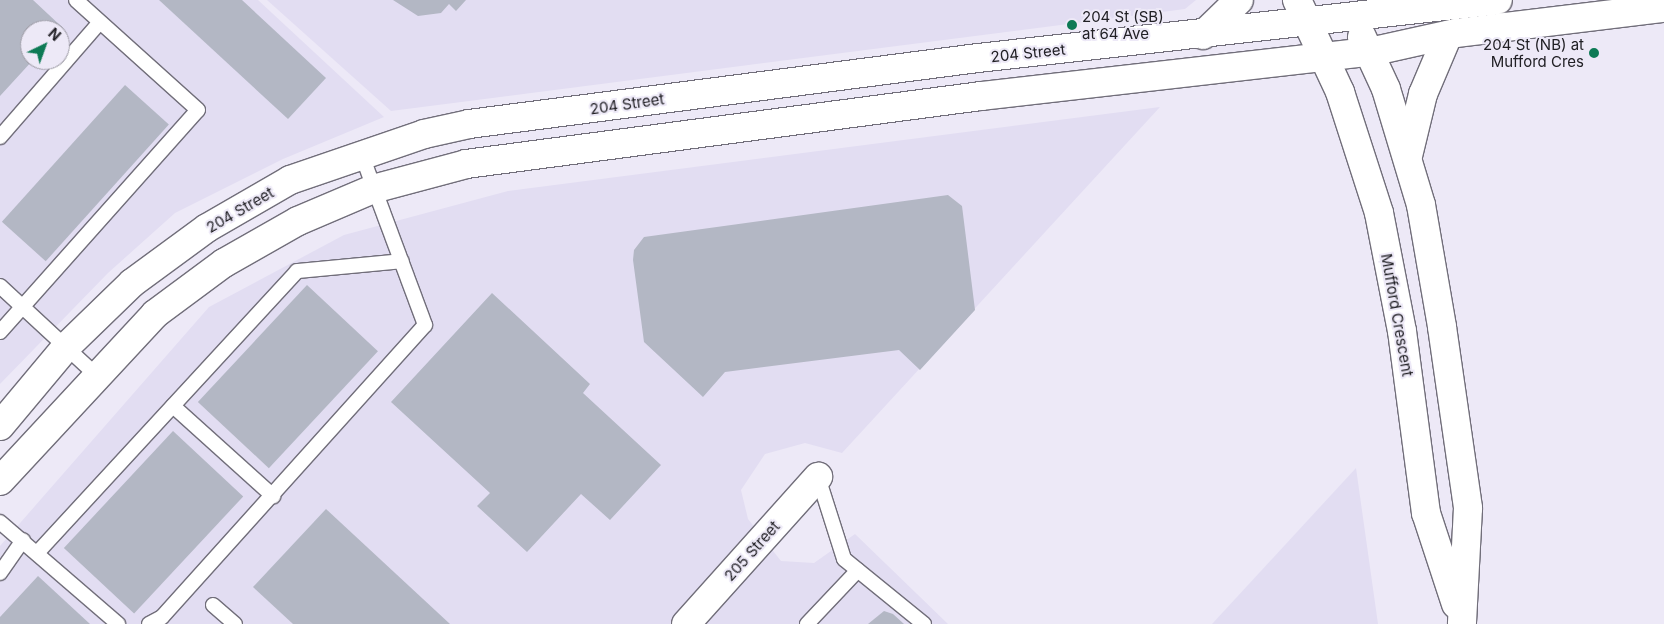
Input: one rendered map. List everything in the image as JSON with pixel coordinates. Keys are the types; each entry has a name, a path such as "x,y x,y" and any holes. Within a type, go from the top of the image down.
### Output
{"main road":[{"path":"1203,35 1239,0"},
{"name":"204 Street","path":"0,426 66,347 132,283 207,228 290,180 361,153 469,124 978,58 1203,35 1302,10 1498,0"},
{"name":"Mufford Crescent","path":"1347,8 1370,52 1408,157 1421,204 1442,327 1468,508 1461,620"},
{"path":"0,481 95,374 155,314 224,263 298,221 373,189 484,161 1370,52 1448,35 1664,8"},
{"name":"Mufford Crescent","path":"1302,10 1349,115 1380,213 1402,331 1426,513 1461,620"},
{"path":"1408,157 1423,94 1448,35"},
{"name":"205 Street","path":"686,624 818,478"}],"lane":[{"path":"0,332 198,110 76,0"},
{"path":"0,137 100,22"},
{"path":"149,624 162,617 425,325 361,153"},
{"path":"38,552 297,271 402,262"},
{"path":"0,286 95,374"},
{"path":"173,406 273,496"},
{"path":"818,478 831,530 844,559 924,624"},
{"path":"0,522 38,552 118,624"},
{"path":"0,574 23,540"},
{"path":"807,624 858,570"},
{"path":"214,605 234,624"}],"shaded area":[{"path":"0,0 258,0 384,117 283,159 175,213 108,273 0,384"},
{"path":"267,0 1196,0 1185,9 391,111"},
{"path":"1160,107 842,453 805,443 765,454 741,490 748,519 781,561 814,563 855,534 948,624 0,624 0,546 209,307 344,235 508,191"},
{"path":"1356,468 1378,624 1212,624"}],"building":[{"path":"0,0 33,0 54,20 20,20 20,70 24,70 0,96"},
{"path":"159,0 242,0 326,78 288,119"},
{"path":"393,0 466,0 456,11 449,4 441,13 418,16"},
{"path":"125,85 169,124 46,261 2,222"},
{"path":"948,195 962,206 975,310 920,370 899,350 725,372 703,397 644,342 633,260 634,250 644,237"},
{"path":"307,285 378,351 269,468 198,402"},
{"path":"492,293 590,384 583,393 661,465 610,520 581,494 527,552 477,506 490,493 391,402"},
{"path":"173,431 243,496 134,613 64,548"},
{"path":"326,509 450,624 293,624 253,587"},
{"path":"38,576 90,624 0,624 0,617"},
{"path":"884,611 893,614 904,624 868,624"}],"place":[{"name":"204 St (SB) at 64 Ave","path":"1072,25"},
{"name":"204 St (NB) at Mufford Cres","path":"1594,53"}]}
